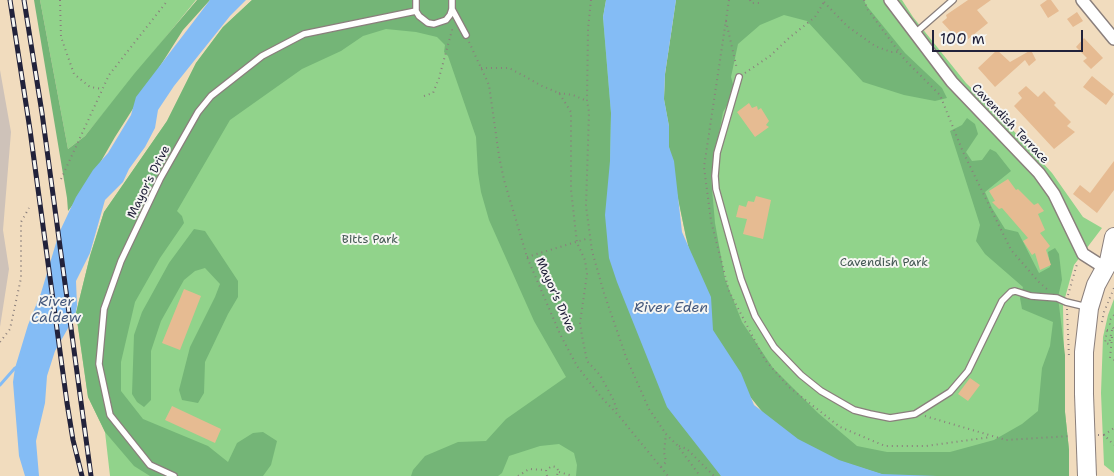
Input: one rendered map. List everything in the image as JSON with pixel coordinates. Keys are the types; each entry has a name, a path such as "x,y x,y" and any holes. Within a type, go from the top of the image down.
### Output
{"main road":[{"path":"1087,476 1084,352 1089,308 1096,285 1109,262 1114,237"}],"street":[{"name":"Cavendish Terrace","path":"890,0 952,82 1039,173 1054,194 1083,254"},
{"path":"1082,0 1114,39"},
{"path":"1083,254 1109,262"}],"lane":[{"path":"416,0 418,16 428,23 440,23 446,20 452,9"},
{"path":"452,0 452,9 466,35"},
{"path":"914,34 953,0"},
{"name":"Mayor's Drive","path":"174,476 150,466 110,415 99,364 104,309 120,261 160,179 198,112 207,101 262,56 304,34 416,11"},
{"path":"739,77 716,153 715,176 716,189 741,279 755,316 774,347 801,375 839,402 854,410 890,418 915,414 950,392 968,371 1006,295 1015,291 1030,296 1057,298 1089,308"}],"path":[{"path":"60,0 62,37 74,74 90,87 103,89"},
{"path":"61,179 109,76 168,0"},
{"path":"591,0 588,29 587,101 590,112 586,206 589,238 604,293 626,357 649,409 666,434 677,445 700,476"},
{"path":"729,0 704,167 711,221 729,291 764,360 789,388 840,427 885,446 926,446 991,437"},
{"path":"750,0 751,3 761,4"},
{"path":"864,0 868,10 914,70 940,94 970,166 1010,250 1039,282 1057,298"},
{"path":"725,18 739,77 770,56 815,17 824,1 847,26 875,46 891,52 900,52"},
{"path":"424,96 432,93 439,78 452,30 446,20"},
{"name":"Mayor's Drive","path":"466,35 489,84 493,126 504,180 527,257 560,334 577,366 668,476"},
{"path":"481,68 509,68 559,93 573,95 587,101"},
{"path":"559,93 571,112 571,190 577,243 585,260 587,274 580,323 587,361 600,375 613,399 619,416"},
{"path":"0,342 10,329 20,286 21,222 29,208"},
{"path":"527,257 589,238"},
{"path":"1069,358 1066,302 1076,266 1083,254"},
{"path":"1102,322 1114,288"},
{"path":"1114,315 1110,320 1110,324 1114,329"},
{"path":"1112,337 1109,344 1105,343 1107,330 1112,330 1112,337 1110,358 1114,360"},
{"path":"1100,334 1106,335"},
{"path":"915,414 1006,440 1074,436"},
{"path":"1094,435 1104,435 1114,428"},
{"path":"661,467 666,462 664,452 666,434"},
{"path":"1104,435 1114,445"},
{"path":"677,445 687,449 714,476"},
{"path":"518,476 530,469 546,470 550,466 554,466 559,472 573,476"},
{"path":"546,470 547,476"},
{"path":"557,476 559,472"}],"shaded area":[{"path":"0,70 11,132 3,230 9,269 0,327"}],"green space":[{"path":"34,0 40,0 68,149 85,136 134,74 197,0 210,0 183,30 115,137 85,189 68,211 67,198"},
{"path":"40,0 196,0 85,136 68,149"},
{"name":"Bitts Park","path":"252,0 606,0 603,17 721,476 110,476 105,432 88,397 76,313 90,256 104,212 167,121 196,63 223,27"},
{"path":"252,0 606,0 603,17 611,113 610,161 721,476 576,476 577,465 574,453 559,444 540,446 509,456 502,473 498,476 411,476 413,470 425,456 458,442 486,441 506,419 566,377 534,321 489,220 478,173 476,137 448,56 444,52 445,45 437,37 416,32 386,29 363,36 341,51 302,69 230,120 177,211 182,216 184,223 160,258 135,302 121,362 121,391 143,419 208,446 228,462 237,443 253,433 263,432 277,441 271,465 263,476 150,476 134,466 105,432 88,397 76,313 90,256 104,212 167,121 196,63 223,27"},
{"name":"Cavendish Park","path":"676,0 902,0 913,17 966,83 1000,116 1052,173 1083,217 1102,228 1074,265 1063,305 1065,412 1069,450 1069,476 931,476 805,450 686,237 673,174 669,147 669,126 664,99"},
{"path":"676,0 864,0 905,53 942,88 947,98 935,101 904,95 863,82 807,21 784,15 760,25 738,44 731,77 735,92 723,112 711,178 715,223 725,279 742,322 773,368 818,413 857,446 887,452 950,452 994,440 1022,424 1038,411 1042,368 1050,346 1053,322 1022,309 1020,298 1023,287 985,254 976,241 980,225 950,131 962,125 967,118 975,124 978,134 966,152 972,161 982,160 990,149 996,152 1011,171 985,192 1005,229 1018,232 1039,273 1050,267 1048,252 1055,248 1059,254 1062,280 1058,297 1065,355 1065,412 1069,450 1069,476 887,476 805,450 772,424 735,378 715,341 697,283 686,237 673,174 669,147 669,126 664,99 665,74"},
{"path":"194,229 205,231 238,281 238,297 205,362 204,393 198,403 182,400 179,390 190,347 220,284 205,268 195,271 184,280 161,321 151,351 151,400 144,407 137,402 132,394 134,335 142,312 169,263"},
{"path":"1114,299 1114,473 1104,465 1101,393 1103,337"}],"water":[{"name":"River Caldew","path":"210,0 246,0 230,16 174,86 158,110 155,128 145,147 129,169 123,182 105,200 90,253 76,281 77,306 75,316 55,351 47,376 45,403 36,441 39,476 25,476 19,456 13,382 15,368 28,325 41,293 59,233 76,197 93,170 108,153 131,115 136,97"},
{"name":"River Eden","path":"606,0 676,0 665,74 664,99 669,126 669,147 674,161 682,232 711,297 713,330 741,373 754,405 798,439 839,460 882,474 937,476 721,476 667,407 609,258 605,215 610,161 611,113 603,17"}],"building":[{"path":"968,0 991,0 977,10 988,23 962,44 942,22 947,18 946,15"},
{"path":"1047,0 1051,0 1059,11 1048,18 1040,5"},
{"path":"1077,12 1083,21 1073,27 1067,19"},
{"path":"1084,38 1103,58 1091,69 1083,61 1087,58 1076,47"},
{"path":"997,50 1010,62 1031,50 1036,60 1029,66 1025,60 995,87 978,68"},
{"path":"1092,76 1114,94 1106,105 1083,87"},
{"path":"1026,86 1038,97 1044,91 1056,103 1054,105 1071,122 1067,126 1075,132 1054,149 1014,106 1022,98 1018,93"},
{"path":"749,103 752,108 757,106 758,110 761,108 769,121 766,125 769,127 755,137 737,112"},
{"path":"1114,161 1114,190 1097,213 1073,194 1080,185 1090,193"},
{"path":"1008,179 1016,190 1018,189 1034,205 1038,203 1044,211 1038,214 1045,230 1040,233 1050,246 1046,250 1051,265 1040,270 1035,253 1032,255 1023,241 1028,238 1002,208 999,209 992,202 995,201 989,191"},
{"path":"756,196 771,200 763,239 743,234 747,219 736,217 739,205 746,207 748,201 754,202"},
{"path":"184,289 201,296 180,350 162,343"},
{"path":"970,378 980,385 968,401 958,394"},
{"path":"172,406 221,429 215,443 165,420"}],"waterway":[{"path":"0,385 19,366"}],"railway":[{"path":"10,0 30,130 67,403 73,440 82,476"},
{"path":"24,0 42,113 91,476"}]}
